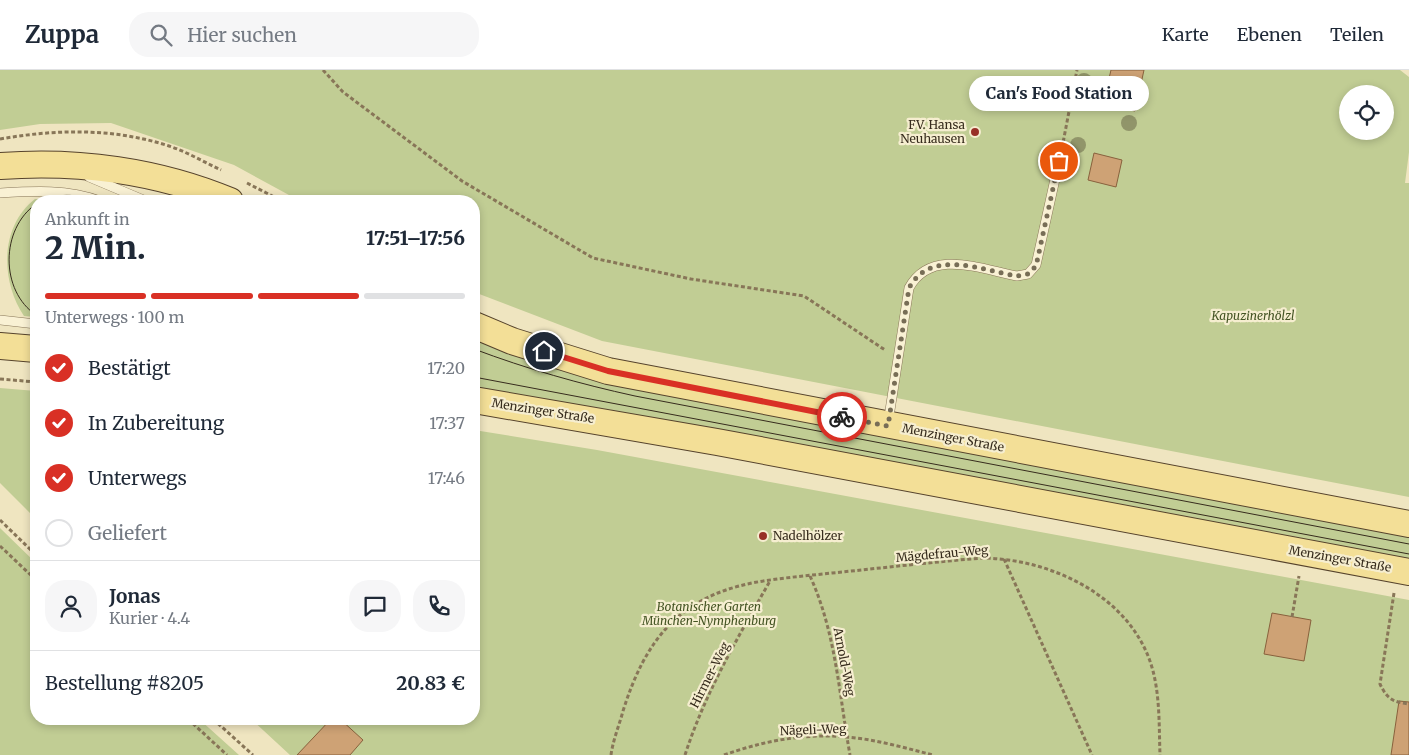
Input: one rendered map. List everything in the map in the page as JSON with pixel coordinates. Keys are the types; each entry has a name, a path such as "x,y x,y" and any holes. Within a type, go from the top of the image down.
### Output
{"main road":[{"path":"0,166 54,163 90,166 140,174 215,195"},
{"name":"Menzinger Straße","path":"480,328 512,341 608,371 1409,524"},
{"path":"0,346 30,348"},
{"name":"Menzinger Straße","path":"480,401 717,442 1402,581"}],"lane":[{"path":"888,426 909,288 915,278 926,269 944,263 1017,276 1028,274 1036,266 1059,161"},
{"path":"54,163 131,195"},
{"path":"0,193 62,192 85,195"},
{"path":"0,320 30,323"}],"path":[{"path":"323,70 343,92 462,181 593,258 691,279 804,296 898,359"},
{"path":"1059,161 1077,70"},
{"path":"0,379 30,382"},
{"path":"0,520 30,549"},
{"path":"0,546 30,574"},
{"path":"1004,558 1092,755"},
{"name":"Mägdefrau-Weg","path":"611,755 636,675 646,654 664,629 699,601 736,587 771,580 948,560 1004,558 1049,570 1088,588 1119,611 1133,627 1153,670 1158,705 1160,755"},
{"path":"1292,617 1300,573"},
{"name":"Arnold-Weg","path":"810,576 818,593 832,641 850,755"},
{"name":"Hirmer-Weg","path":"685,755 695,725 709,693 771,580"},
{"path":"1402,581 1380,684 1386,696 1396,702 1409,704"},
{"path":"194,725 227,755"},
{"path":"220,725 253,755"},
{"name":"Nägeli-Weg","path":"724,755 770,741 847,736 933,755"}],"green space":[{"name":"Kapuzinerhölzl","path":"0,70 1400,70 1409,77 1409,152 1405,183 1409,183 1409,497 602,341 480,294 480,195 289,195 234,165 111,123 40,124 0,130"},
{"path":"30,204 30,316 24,316 16,302 8,270 7,254 10,238 23,210"},
{"path":"480,339 591,379 649,392 1409,536 1409,562 606,409 480,390"},
{"path":"0,388 30,390 30,513 0,483"},
{"name":"Botanischer Garten München-Nymphenburg","path":"480,431 597,450 1409,600 1409,755 290,755 258,725 480,725"},
{"path":"0,528 30,557 30,725 206,725 239,755 0,755"}],"building":[{"path":"1111,70 1144,70 1135,111 1103,104"},
{"path":"1094,153 1122,160 1116,187 1088,180"},
{"path":"1272,613 1311,620 1304,661 1264,654"},
{"path":"1399,701 1409,702 1409,755 1391,755"},
{"path":"325,725 347,725 363,740 350,755 297,755"}],"tram line":[{"path":"63,195 70,195"},
{"path":"30,210 24,215 16,229 11,244 9,260 11,276 16,291 30,310"},
{"path":"480,351 554,376 635,396 1409,544"},
{"path":"480,378 1409,554"}],"way so far":[{"path":"842,417 888,426 909,288 915,278 926,269 944,263 1017,276 1028,274 1036,266 1059,161"}],"place":[{"name":"FV. Hansa Neuhausen","path":"975,132"},
{"name":"Can's Food Station","path":"1059,161"},
{"name":"Nadelhölzer","path":"763,536"}],"route":[{"path":"544,351 608,371 842,417"}]}
